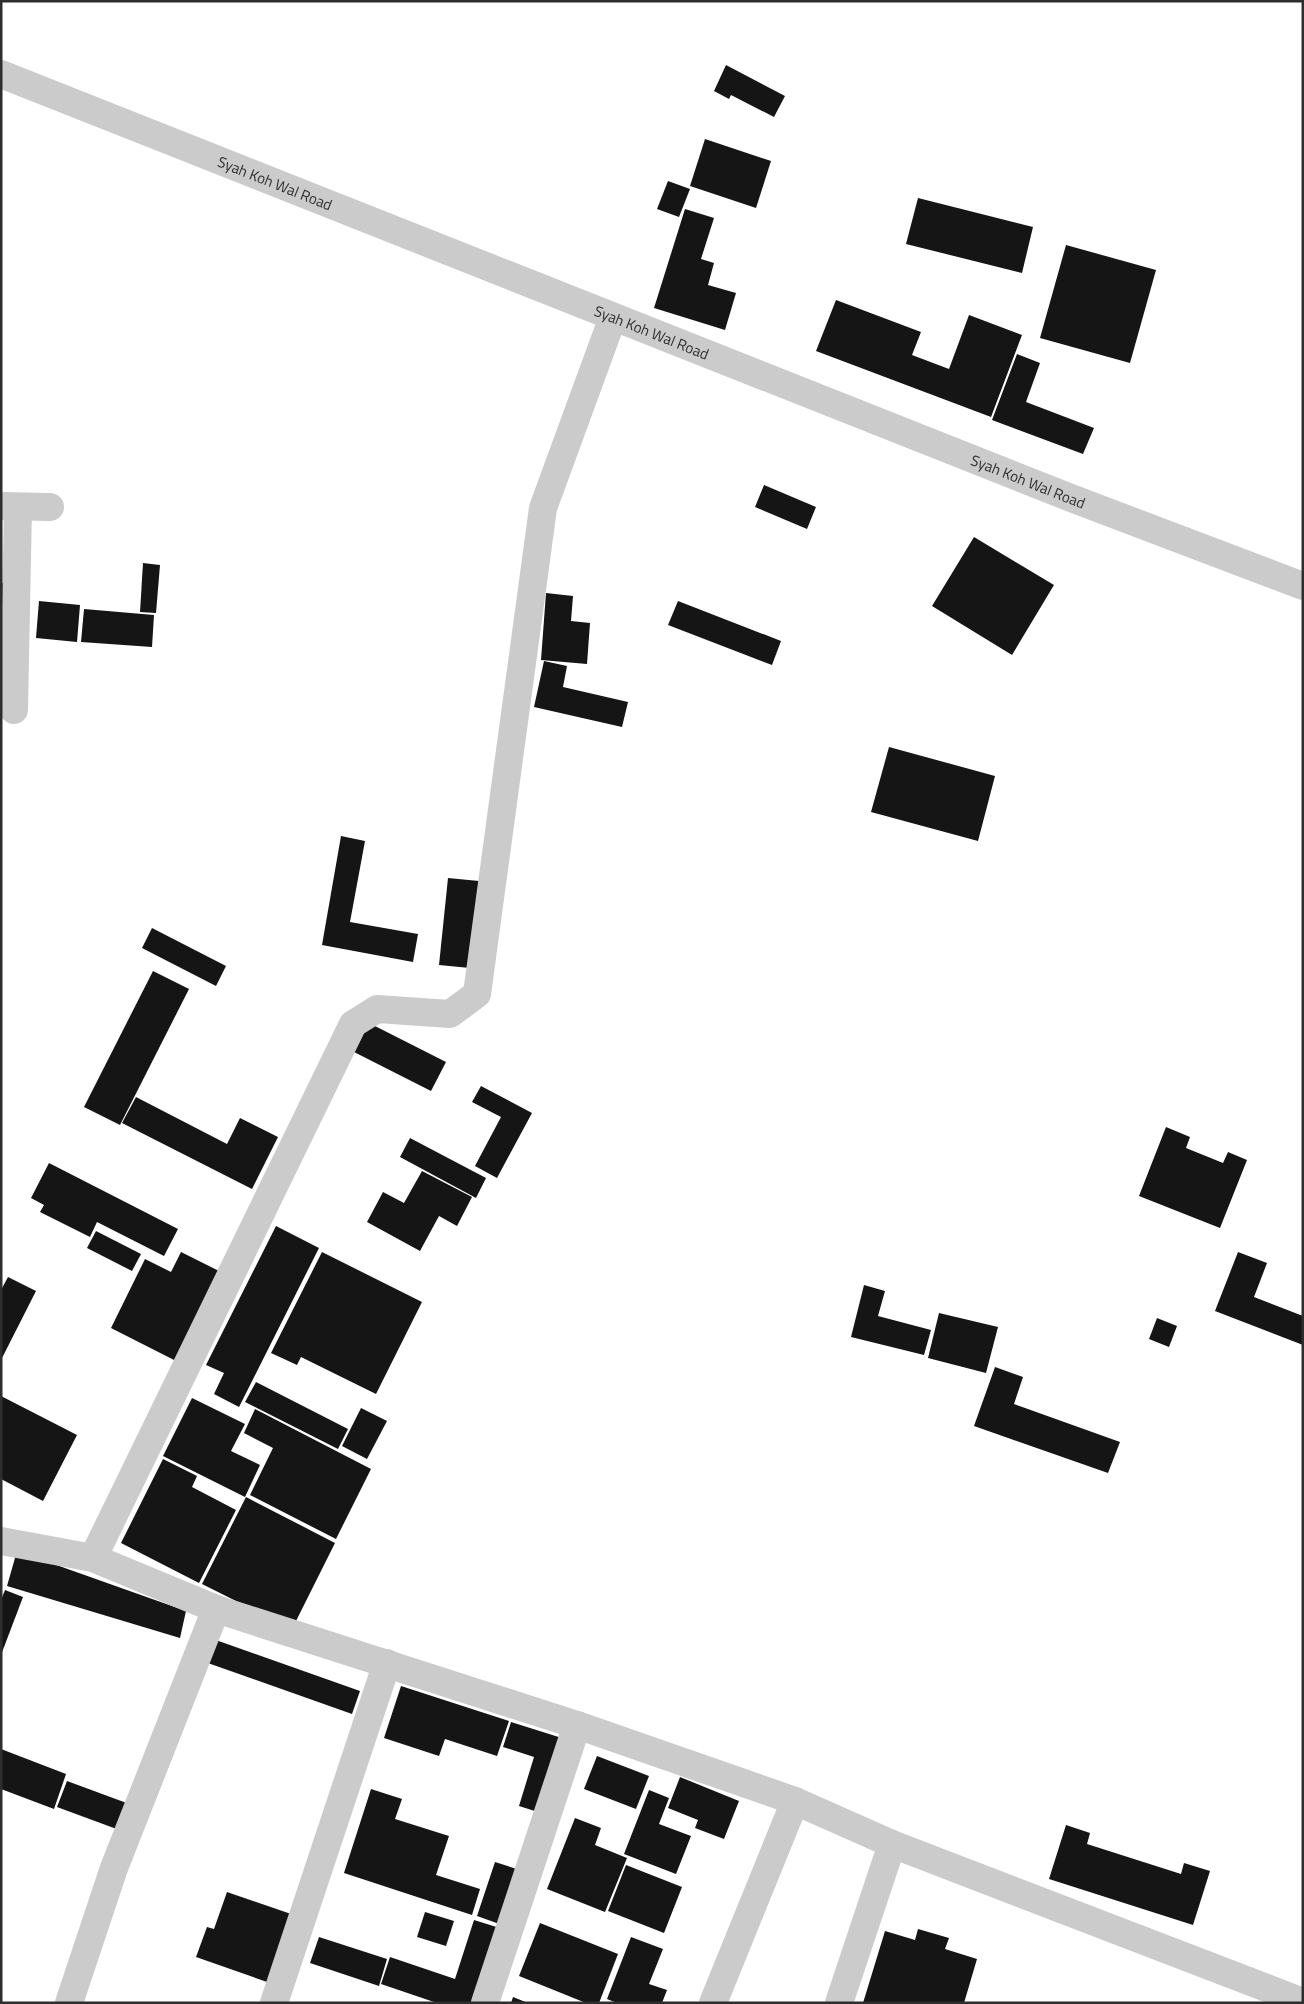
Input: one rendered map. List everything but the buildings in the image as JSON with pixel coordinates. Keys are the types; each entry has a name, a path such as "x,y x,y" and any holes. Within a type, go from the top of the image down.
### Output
{"street":[{"name":"Syah Koh Wal Road","path":"1,74 1071,498 1303,586"},
{"path":"93,1558 353,1024 377,1009 450,1014 477,994 543,508 613,317"},
{"path":"14,710 10,507 50,506"},
{"path":"1,1541 93,1558 216,1609 577,1725 795,1802 892,1844 1303,2002"},
{"path":"68,2003 114,1868 216,1609"},
{"path":"274,2003 387,1663"},
{"path":"485,2003 577,1725"},
{"path":"713,2003 795,1802"},
{"path":"839,2003 892,1844"}]}
